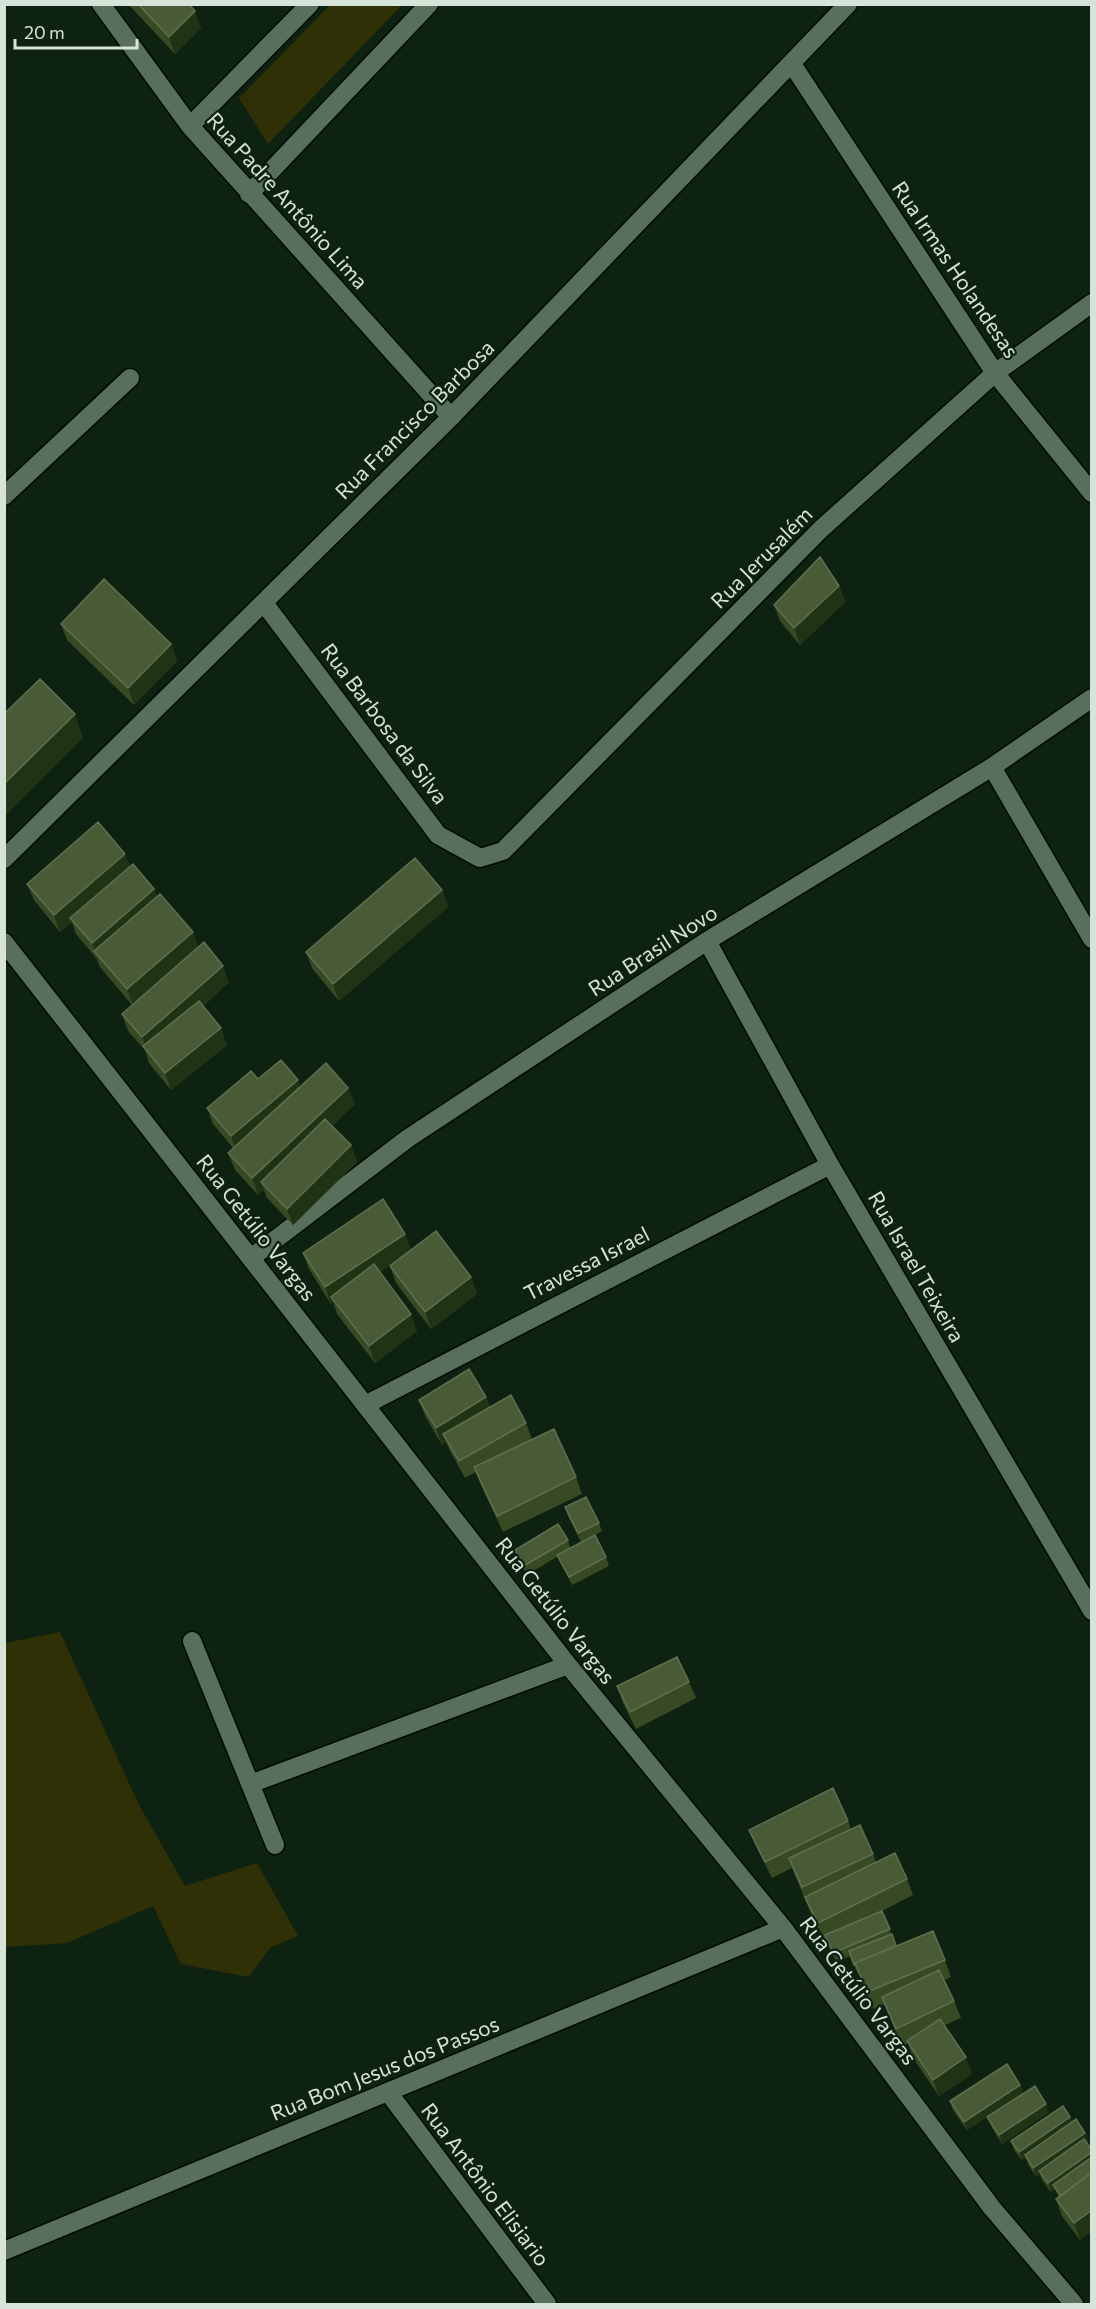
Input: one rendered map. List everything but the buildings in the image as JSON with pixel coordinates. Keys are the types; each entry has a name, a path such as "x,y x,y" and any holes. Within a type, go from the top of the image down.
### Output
{"street":[{"name":"Rua Padre Antônio Lima","path":"101,4 190,126 452,417"},
{"path":"190,126 310,4"},
{"path":"249,194 429,4"},
{"name":"Rua Francisco Barbosa","path":"4,859 452,417 848,4"},
{"name":"Rua Irmas Holandesas","path":"792,64 995,373 1092,493"},
{"name":"Rua Jerusalém","path":"480,858 503,851 821,529 995,373 1092,303"},
{"path":"4,496 130,378"},
{"name":"Rua Barbosa da Silva","path":"264,603 438,835 480,858"},
{"name":"Rua Brasil Novo","path":"250,1258 407,1139 708,941 992,767 1092,698"},
{"path":"992,767 1092,939"},
{"name":"Rua Israel Teixeira","path":"708,941 830,1165 1092,1611"},
{"name":"Rua Getúlio Vargas","path":"4,942 568,1665 783,1928 992,2208 1074,2304"},
{"name":"Travessa Israel","path":"365,1404 830,1165"},
{"path":"192,1641 275,1845"},
{"path":"250,1784 568,1665"},
{"name":"Rua Bom Jesus dos Passos","path":"4,2251 783,1928"},
{"name":"Rua Antônio Elisiario","path":"387,2092 547,2304"}],"shaded area":[{"path":"330,5 402,5 268,144 239,98"},
{"path":"60,1632 138,1803 185,1886 257,1863 298,1936 270,1948 249,1977 181,1964 153,1906 67,1943 5,1947 5,1643"}]}
